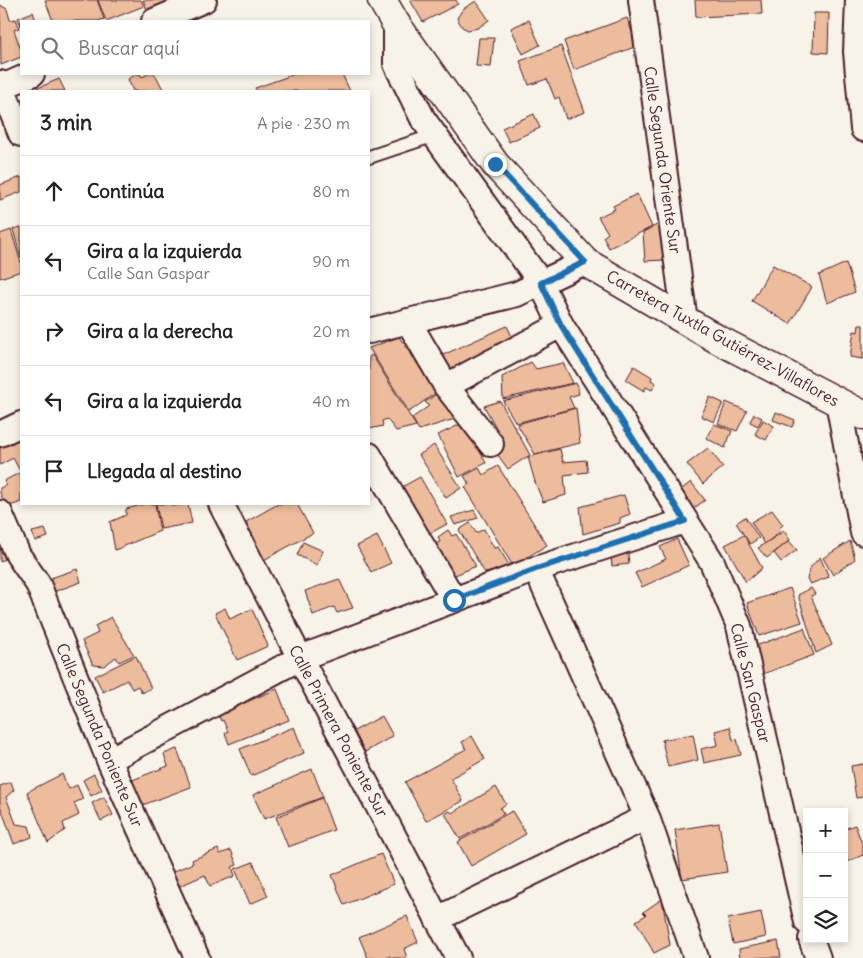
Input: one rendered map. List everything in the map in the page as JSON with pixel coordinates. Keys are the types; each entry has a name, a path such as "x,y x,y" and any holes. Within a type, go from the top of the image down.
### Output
{"main road":[{"name":"Carretera Tuxtla Gutiérrez-Villaflores","path":"382,0 396,24 495,164 585,262 685,321 863,415"}],"street":[{"path":"156,20 204,0"},
{"name":"Calle Segunda Oriente Sur","path":"641,0 685,321"},
{"path":"858,0 856,52 863,129"},
{"name":"Calle San Gaspar","path":"396,24 396,64 423,119 541,283 561,325 712,562 739,626 803,905"},
{"path":"20,132 1,86 29,75"},
{"path":"370,331 517,294 585,262"},
{"path":"408,321 446,386 490,444"},
{"path":"446,386 561,325"},
{"path":"838,402 863,533"},
{"path":"0,434 20,424"},
{"path":"370,457 454,600"},
{"name":"Calle Primera Poniente Sur","path":"222,505 458,958"},
{"name":"Calle Segunda Poniente Sur","path":"0,513 18,555 38,584 109,760 197,958"},
{"path":"109,760 300,658 536,569 685,521"},
{"path":"536,569 647,817 696,958"},
{"path":"437,919 647,817"},
{"path":"812,943 818,958"}],"lane":[{"path":"370,156 435,135"}],"building":[{"path":"45,0 97,0 104,19 101,20 53,20"},
{"path":"98,0 141,0 144,6 109,20 106,20"},
{"path":"143,0 187,0 149,15"},
{"path":"410,0 456,0 458,4 423,22"},
{"path":"695,0 761,0 762,14 696,17"},
{"path":"476,1 489,20 478,28 468,30 462,27 457,18 463,9"},
{"path":"0,5 7,9 10,20 16,19 19,28 14,30 20,47 20,57 1,65"},
{"path":"33,12 36,20 20,20 20,23 18,18"},
{"path":"814,13 829,13 828,53 813,52"},
{"path":"627,18 637,46 574,70 564,41"},
{"path":"529,20 540,45 523,54 511,28"},
{"path":"479,38 494,38 491,67 476,66"},
{"path":"561,46 585,112 566,119 559,97 555,99 547,79 529,85 520,61"},
{"path":"135,75 141,75 142,77 156,75 163,89 133,90 128,79"},
{"path":"292,75 342,75 350,90 256,90 255,88"},
{"path":"59,79 64,90 24,90 37,85 38,88"},
{"path":"534,114 540,128 509,142 502,128"},
{"path":"20,177 20,192 0,200 0,185"},
{"path":"637,194 652,227 609,248 603,237 608,233 598,217 615,209 613,206"},
{"path":"661,223 664,260 645,261 643,232"},
{"path":"20,227 20,254 13,229"},
{"path":"11,230 20,260 20,271 0,278 0,234"},
{"path":"846,263 855,292 827,303 819,275"},
{"path":"773,265 812,287 790,324 752,301"},
{"path":"859,325 863,325 863,359 850,357 854,331 858,332"},
{"path":"507,326 517,347 444,380 434,359"},
{"path":"399,337 437,392 409,412 370,348"},
{"path":"372,355 416,426 396,431 387,419 382,421 383,426 370,429 370,356"},
{"path":"531,362 536,369 563,363 573,383 503,399 502,377"},
{"path":"634,366 652,377 651,380 656,383 652,390 646,387 644,391 626,380"},
{"path":"576,383 579,394 569,397 574,408 516,423 503,401"},
{"path":"438,393 458,418 419,430 412,418 429,406 425,402"},
{"path":"710,397 723,403 714,422 701,416"},
{"path":"500,401 530,455 508,469 492,447 503,440 484,406"},
{"path":"726,402 747,411 737,431 718,424"},
{"path":"576,408 580,443 535,454 517,424"},
{"path":"776,412 795,420 792,427 773,420"},
{"path":"754,414 762,418 758,426 750,422"},
{"path":"763,420 774,426 766,440 755,434"},
{"path":"465,422 486,463 459,477 438,435"},
{"path":"714,424 732,431 725,448 706,438"},
{"path":"20,437 20,471 13,458 0,465 0,448"},
{"path":"434,445 461,488 446,498 419,455"},
{"path":"708,448 723,467 703,484 687,464"},
{"path":"560,449 563,462 586,460 588,472 564,475 566,495 543,502 528,457"},
{"path":"498,466 547,545 513,566 465,487 469,484 464,476 479,468 483,475"},
{"path":"20,473 20,502 5,505 0,493 0,488 6,485 4,481"},
{"path":"420,477 447,524 425,536 400,488"},
{"path":"691,482 705,500 689,512 675,494"},
{"path":"624,495 630,514 620,518 620,523 583,534 580,507"},
{"path":"141,505 155,505 160,531 115,550 110,522 126,515 126,509"},
{"path":"156,505 188,505 192,523 161,529"},
{"path":"276,505 298,505 313,533 260,562 252,545 257,543 246,522"},
{"path":"474,510 478,518 455,525 451,517"},
{"path":"772,510 783,525 779,528 781,531 765,544 751,522"},
{"path":"745,517 759,538 750,544 736,523"},
{"path":"470,523 476,533 484,529 494,548 498,547 511,568 485,573 459,530"},
{"path":"45,529 48,537 35,541 32,532"},
{"path":"448,530 452,536 456,534 476,566 446,579 429,547 440,542 438,537"},
{"path":"784,531 790,540 767,558 758,548"},
{"path":"744,535 762,568 746,582 725,545"},
{"path":"377,536 391,563 371,572 357,546"},
{"path":"677,539 689,565 642,587 635,573 666,559 660,547"},
{"path":"789,541 797,550 781,562 774,553"},
{"path":"850,541 855,559 833,575 823,558"},
{"path":"303,542 323,551 317,565 297,555"},
{"path":"0,548 5,559 0,562"},
{"path":"628,554 629,564 612,566 611,556"},
{"path":"820,557 829,577 810,584 807,579 810,568"},
{"path":"77,569 81,582 53,592 48,579"},
{"path":"339,579 353,608 337,613 334,607 313,615 305,591"},
{"path":"790,588 802,622 759,636 747,603"},
{"path":"811,588 815,594 811,596 832,645 816,653 798,595"},
{"path":"225,608 230,619 252,609 268,646 237,660 215,613"},
{"path":"111,617 134,655 119,662 116,657 104,666 93,665 82,641 98,633 95,626"},
{"path":"804,628 814,655 763,674 753,647"},
{"path":"136,656 151,688 142,693 138,686 132,689 127,680 103,692 95,676"},
{"path":"277,689 289,720 229,744 225,733 228,732 216,710 243,699 244,703"},
{"path":"382,716 393,736 365,752 354,731"},
{"path":"294,727 304,753 251,776 240,749"},
{"path":"730,727 733,740 737,739 741,755 704,763 701,749 718,745 715,731"},
{"path":"693,734 698,760 668,767 662,740"},
{"path":"472,736 485,759 451,778 463,801 426,821 405,782 466,749 462,742"},
{"path":"177,749 191,787 140,806 130,781 168,766 164,754"},
{"path":"863,764 863,797 856,798 851,766"},
{"path":"312,769 323,797 264,819 253,795"},
{"path":"62,774 69,789 77,785 83,799 74,803 79,815 63,823 65,830 48,843 27,792"},
{"path":"94,774 102,790 91,796 83,780"},
{"path":"11,782 14,790 6,797 16,824 29,826 32,837 14,844 0,805 0,786"},
{"path":"496,787 506,804 500,808 504,814 460,839 445,814 450,811 452,813"},
{"path":"104,797 113,815 101,821 92,803"},
{"path":"322,798 334,830 288,847 276,817"},
{"path":"512,811 526,834 471,866 458,842"},
{"path":"719,823 727,872 682,879 675,830"},
{"path":"855,825 863,846 863,855 848,861 848,853 848,828"},
{"path":"218,849 220,854 231,850 237,865 232,867 235,876 210,886 205,875 175,888 170,873 193,863 192,860"},
{"path":"381,854 394,884 344,905 332,875"},
{"path":"253,862 268,896 250,904 235,869"},
{"path":"662,899 670,945 654,953 636,921 646,915 643,912"},
{"path":"761,912 766,937 733,944 728,919"},
{"path":"407,916 418,942 404,949 407,958 391,958 390,956 386,958 368,958 359,937"},
{"path":"778,941 781,957 740,958 739,949"}],"route":[{"path":"454,600 536,569 685,521 561,325 541,283 585,262 495,164"}]}
